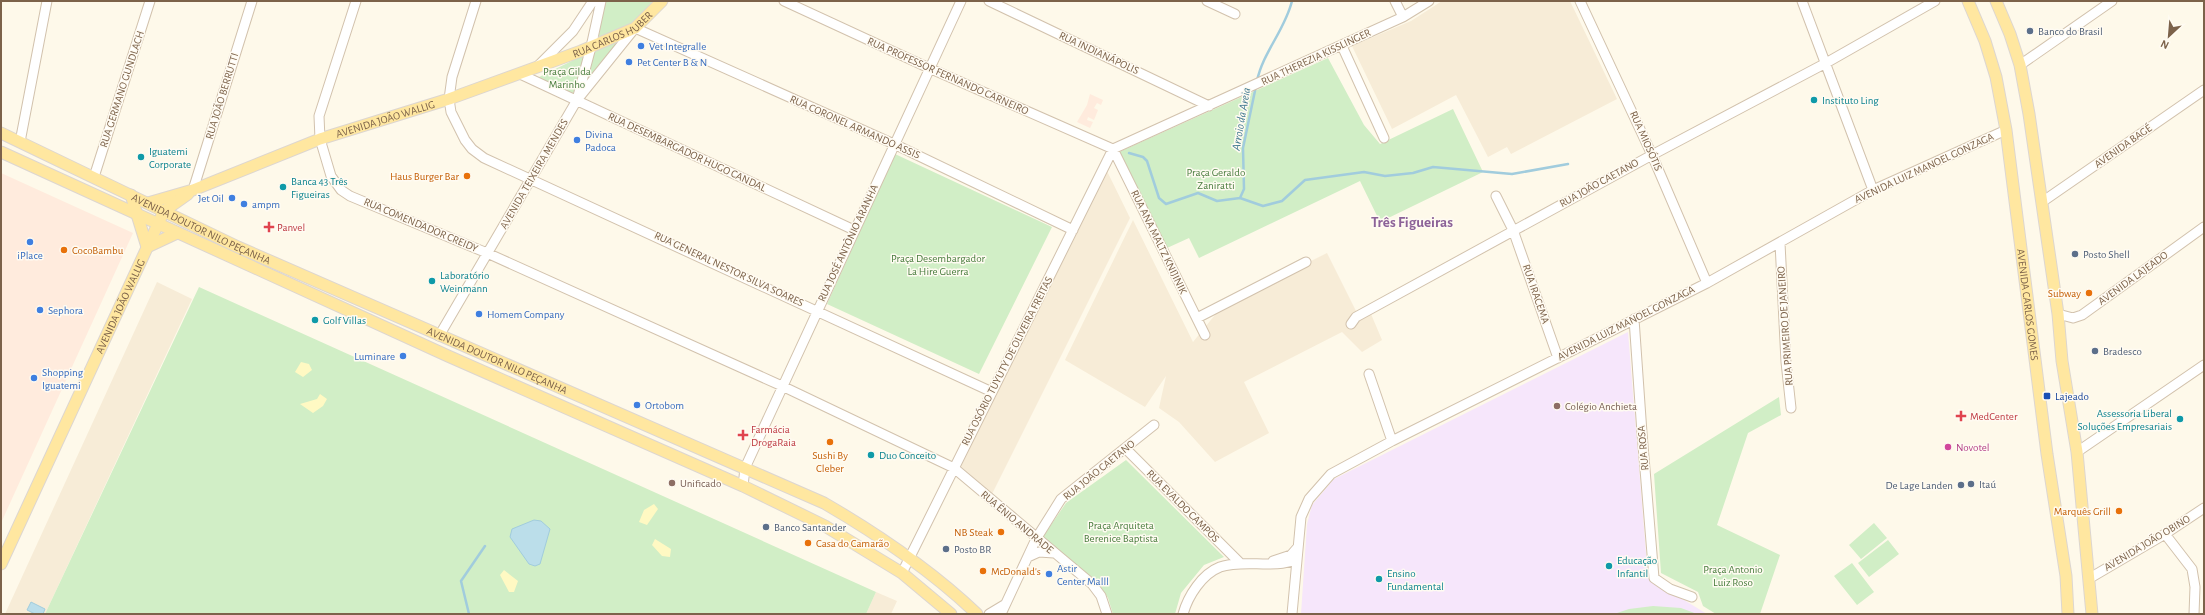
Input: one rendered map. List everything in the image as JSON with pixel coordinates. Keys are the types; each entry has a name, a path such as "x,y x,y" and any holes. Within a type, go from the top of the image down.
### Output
{"main road":[{"name":"RUA CARLOS HUBER","path":"535,69 636,28 662,1"},
{"name":"AVENIDA CARLOS GOMES","path":"1968,1 1985,41 1996,77 2006,130 2047,454 2066,576 2068,614"},
{"path":"1996,1 2010,34 2020,65 2042,202 2058,314 2062,361 2077,452 2090,578 2092,614"},
{"name":"AVENIDA JOÃO WALLIG","path":"148,203 193,190 320,140 449,99 535,69"},
{"name":"AVENIDA DOUTOR NILO PEÇANHA","path":"1,133 164,211 439,336 824,503 864,526 910,557 949,587 977,614"},
{"name":"AVENIDA DOUTOR NILO PEÇANHA","path":"1,152 177,234 743,486 825,526 902,573 951,614"},
{"name":"AVENIDA JOÃO WALLIG","path":"1,564 164,211 193,190"},
{"path":"131,195 147,247 177,234"},
{"path":"175,216 183,198"},
{"path":"414,340 427,340 439,336"}],"street":[{"path":"20,142 48,1"},
{"name":"RUA GERMANO GUNDLACH","path":"94,177 150,1"},
{"name":"RUA JOÃO BERRUTTI","path":"193,190 252,1"},
{"name":"RUA COMENDADOR CREIDY","path":"356,1 319,116 320,140 331,176 341,190 350,196 487,253 782,386"},
{"path":"449,99 452,77 476,1"},
{"path":"535,69 573,32 593,1"},
{"name":"AVENIDA TEIXEIRA MENDES","path":"439,336 577,100 601,1"},
{"name":"RUA PROFESSOR FERNANDO CARNEIRO","path":"784,1 929,68 1113,149"},
{"name":"RUA JOSÉ ANTÔNIO ARANHA","path":"743,486 744,468 961,1"},
{"name":"RUA INDIANÁPOLIS","path":"989,1 1209,106"},
{"path":"1207,1 1235,14"},
{"path":"1395,1 1403,17"},
{"name":"RUA THEREZIA KISSLINGER","path":"1113,149 1342,46 1403,17 1429,1"},
{"name":"RUA MIOSÓTIS","path":"1580,1 1652,155 1707,283"},
{"path":"1802,1 1873,190"},
{"name":"RUA JOÃO CAETANO","path":"1351,324 1356,317 1513,230 1826,63 1935,1"},
{"path":"2020,65 2112,1"},
{"path":"577,100 636,28"},
{"name":"RUA CORONEL ARMANDO ASSIS","path":"636,28 894,144 1073,230"},
{"path":"1342,46 1384,138"},
{"name":"RUA DESEMBARGADOR HUGO CANDAL","path":"520,74 854,230"},
{"name":"AVENIDA BAGÉ","path":"2042,202 2204,90"},
{"name":"RUA GENERAL NESTOR SILVA SOARES","path":"449,99 451,112 458,127 472,149 484,158 531,178 992,392"},
{"name":"AVENIDA LUIZ MANOEL GONZAGA","path":"1292,614 1301,517 1309,499 1316,489 1331,474 1392,441 1707,283 1873,190 2006,130"},
{"name":"RUA OSÓRIO TUYUTY DE OLIVEIRA FREITAS","path":"902,573 1113,149"},
{"name":"RUA ANA MALTZ KNIJINIK","path":"1113,149 1205,335"},
{"name":"RUA IRACEMA","path":"1496,196 1513,230 1558,358"},
{"name":"AVENIDA LAJEADO","path":"2058,314 2074,318 2082,315 2204,227"},
{"name":"RUA PRIMEIRO DE JANEIRO","path":"1780,243 1786,362 1791,408"},
{"path":"1197,318 1306,262"},
{"name":"RUA ROSA","path":"1634,319 1654,578 1670,589 1692,597"},
{"path":"2077,452 2204,365"},
{"path":"1369,374 1392,441"},
{"name":"RUA ÊNIO ANDRADE","path":"782,386 954,468 1098,590 1107,614"},
{"name":"RUA JOÃO CAETANO","path":"1001,614 1036,539 1062,499 1154,425"},
{"name":"RUA EVALDO CAMPOS","path":"1125,448 1241,564"},
{"name":"AVENIDA JOÃO OBINO","path":"2090,578 2165,534 2204,508"},
{"path":"2165,534 2192,569 2195,587 2194,614"},
{"path":"1265,564 1291,555 1298,547"},
{"path":"1028,557 1039,552 1054,553"},
{"path":"1183,614 1193,590 1204,578 1220,567 1241,564 1288,563 1297,559"},
{"path":"1265,564 1290,569 1295,572"},
{"path":"989,614 1004,605"}],"shaded area":[{"path":"1442,1 1570,1 1617,99 1511,154 1507,147 1488,157 1456,95 1392,129 1352,46 1411,21"},
{"path":"1090,94 1103,100 1101,105 1097,103 1094,108 1098,110 1094,120 1088,117 1087,120 1093,122 1090,128 1077,122 1087,105"},
{"path":"1106,169 1130,218 992,494 960,466"},
{"name":"Shopping Iguatemi","path":"1,173 133,233 1,523"},
{"path":"1133,220 1193,342 1223,305 1327,253 1360,319 1371,314 1382,340 1362,352 1342,332 1244,382 1269,433 1215,462 1179,422 1159,408 1166,376 1145,407 1065,360"},
{"path":"157,282 192,299 45,614 5,614"},
{"name":"Colégio Anchieta","path":"1628,332 1648,578 1707,614 1301,614 1307,524 1312,505 1334,479"},
{"path":"876,592 897,601 891,614 866,614"}],"green space":[{"path":"605,1 653,1 634,22 598,39"},
{"path":"627,34 582,90 594,49"},
{"name":"Praça Gilda Marinho","path":"588,53 573,94 537,78"},
{"name":"Praça Geraldo Zaniratti","path":"1328,58 1364,125 1380,144 1453,109 1483,172 1380,222 1360,181 1199,258 1189,238 1167,248 1119,152"},
{"name":"Praça Desembargador La Hire Guerra","path":"895,154 1052,227 979,374 827,304"},
{"path":"199,287 876,592 866,614 45,614"},
{"name":"Praça Antonio Luiz Roso","path":"1779,397 1781,415 1748,433 1717,525 1780,555 1760,614 1716,614 1703,606 1698,592 1661,573 1654,474"},
{"name":"Praça Arquiteta Berenice Baptista","path":"1126,460 1224,557 1204,565 1181,593 1175,614 1113,614 1108,598 1099,584 1042,538 1066,503"},
{"path":"1874,523 1887,538 1861,559 1849,545"},
{"path":"1888,540 1899,554 1869,577 1858,563"},
{"path":"1852,563 1874,592 1857,605 1834,576"},
{"path":"1653,606 1681,608 1697,614 1614,614 1629,609"}],"sand":[{"path":"301,362 309,364 312,370 303,377 295,372"},
{"path":"320,394 327,399 323,406 313,413 300,404 317,399"},
{"path":"654,504 658,509 647,525 639,522 644,510"},
{"path":"655,539 671,549 670,557 662,556 652,545"},
{"path":"504,570 518,581 514,592 509,592 500,575"}],"water":[{"path":"534,520 541,521 550,529 540,564 535,566 529,564 510,537 512,529"},
{"path":"31,602 45,609 43,614 35,614 27,610"}],"waterway":[{"name":"Arroio da Areia","path":"1257,81 1264,60 1289,12 1292,1"},
{"name":"Arroio da Areia","path":"1129,153 1143,157 1147,161 1159,198 1166,204 1198,193 1217,201 1240,198 1244,189 1243,148 1256,86"},
{"path":"1240,198 1263,206 1282,201 1305,180 1364,172 1385,176 1413,173 1433,167 1512,174 1568,164"},
{"name":"Arroio da Areia","path":"469,614 461,581 485,546"}],"place":[{"name":"Banco do Brasil","path":"2030,31"},
{"name":"Vet Integralle","path":"641,46"},
{"name":"Pet Center B & N","path":"629,62"},
{"name":"Instituto Ling","path":"1814,100"},
{"name":"Divina Padoca","path":"577,140"},
{"name":"Iguatemi Corporate","path":"141,157"},
{"name":"Haus Burger Bar","path":"467,176"},
{"name":"Banca 43 Três Figueiras","path":"283,187"},
{"name":"Jet Oil","path":"232,198"},
{"name":"ampm","path":"244,204"},
{"name":"Panvel","path":"269,227"},
{"name":"iPlace","path":"30,242"},
{"name":"CocoBambu","path":"64,250"},
{"name":"Posto Shell","path":"2075,254"},
{"name":"Laboratório Weinmann","path":"432,281"},
{"name":"Subway","path":"2089,293"},
{"name":"Sephora","path":"40,310"},
{"name":"Homem Company","path":"479,314"},
{"name":"Golf Villas","path":"315,320"},
{"name":"Bradesco","path":"2095,351"},
{"name":"Luminare","path":"403,356"},
{"name":"Shopping Iguatemi","path":"34,378"},
{"name":"Lajeado","path":"2047,396"},
{"name":"Ortobom","path":"637,405"},
{"name":"Colégio Anchieta","path":"1557,406"},
{"name":"MedCenter","path":"1961,416"},
{"name":"Assessoria Liberal Soluções Empresariais","path":"2180,419"},
{"name":"Farmácia DrogaRaia","path":"743,435"},
{"name":"Sushi By Cleber","path":"830,442"},
{"name":"Novotel","path":"1948,447"},
{"name":"Duo Conceito","path":"871,455"},
{"name":"Unificado","path":"672,483"},
{"name":"Itaú","path":"1971,484"},
{"name":"De Lage Landen","path":"1961,485"},
{"name":"Marquês Grill","path":"2119,511"},
{"name":"Banco Santander","path":"766,527"},
{"name":"NB Steak","path":"1001,532"},
{"name":"Casa do Camarão","path":"808,543"},
{"name":"Posto BR","path":"946,549"},
{"name":"Educação Infantil","path":"1609,566"},
{"name":"McDonald's","path":"983,571"},
{"name":"Astir Center Malll","path":"1049,574"},
{"name":"Ensino Fundamental","path":"1379,579"}],"district":[{"name":"Três Figueiras","path":"1412,222"}]}
